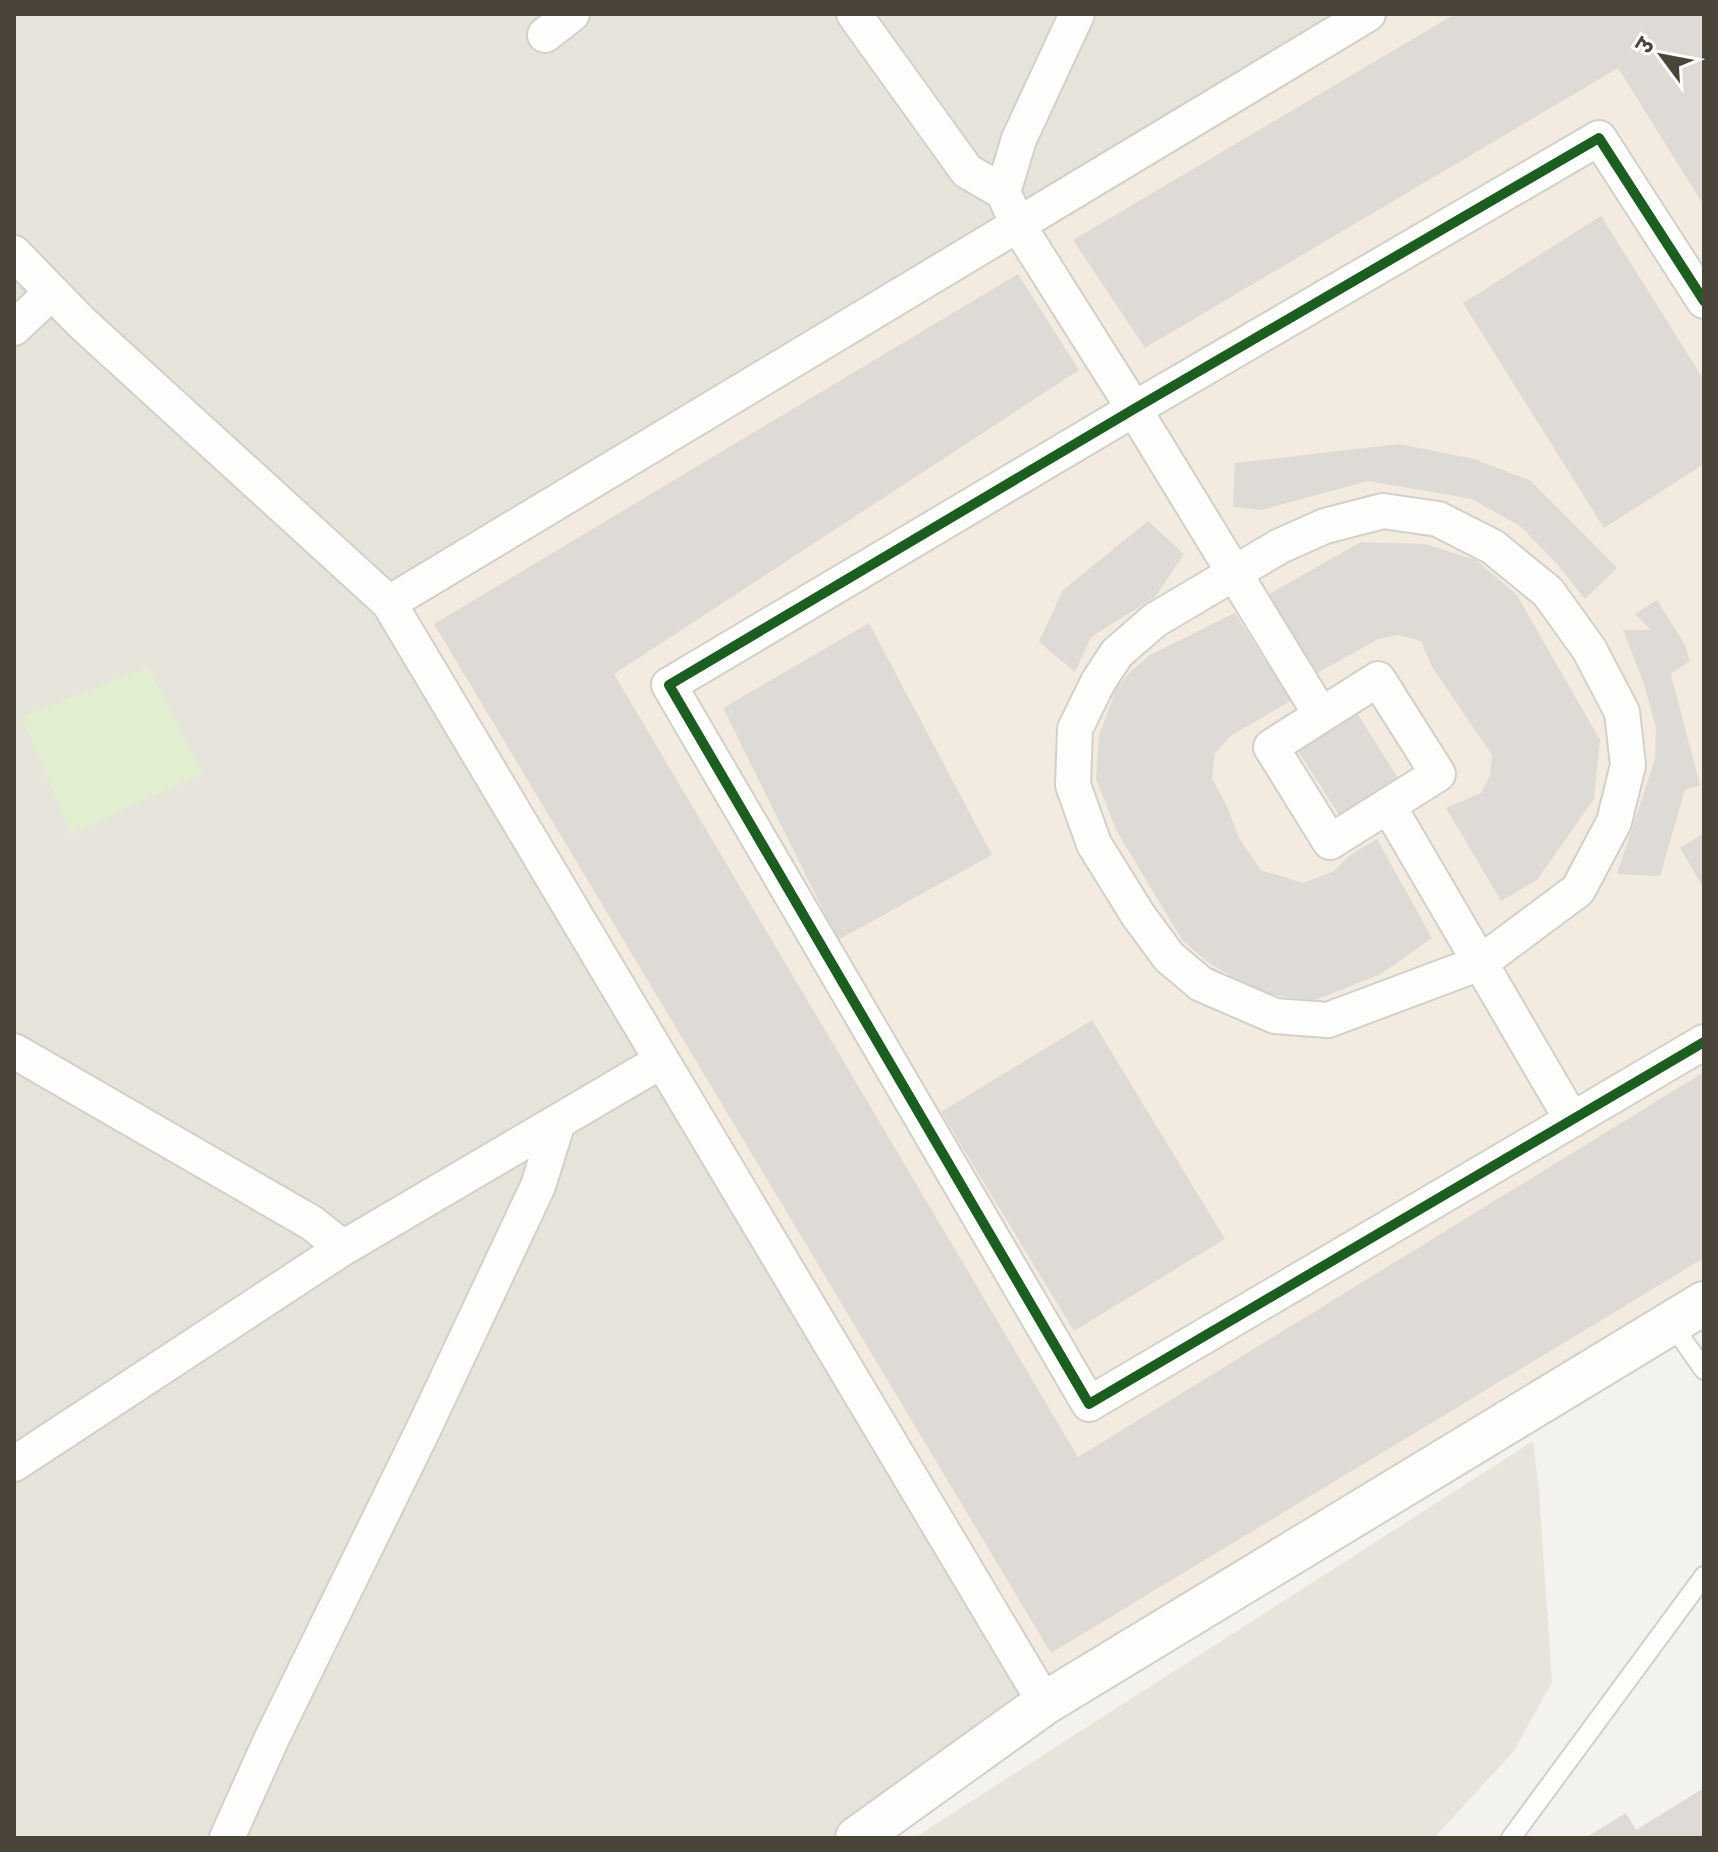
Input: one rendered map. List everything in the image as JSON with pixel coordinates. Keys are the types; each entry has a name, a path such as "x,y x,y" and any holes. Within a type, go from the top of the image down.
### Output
{"street":[{"path":"545,35 572,14"},
{"path":"854,14 967,171 1003,192 1018,225 1321,715"},
{"path":"1003,192 1019,139 1077,14"},
{"path":"389,603 1368,14"},
{"path":"1704,301 1599,138 669,685 1089,1404 1704,1042"},
{"path":"14,253 208,440 389,603 1045,1703"},
{"path":"14,328 52,292"},
{"path":"1383,511 1438,519 1493,547 1548,592 1589,649 1622,712 1628,765 1614,822 1578,890 1480,963 1328,1020 1275,1016 1201,984 1169,957 1138,915 1094,844 1073,785 1075,729 1098,682 1117,653 1155,620 1235,574 1280,546 1325,526 1383,511"},
{"path":"1378,679 1438,774 1330,842 1271,747 1321,715 1378,679"},
{"path":"1388,805 1572,1120"},
{"path":"14,1051 312,1223 343,1248"},
{"path":"14,1464 343,1248 661,1061"},
{"path":"227,1838 271,1740 417,1443 538,1186 558,1122"},
{"path":"857,1838 1045,1703 1687,1313"}],"lane":[{"path":"1687,1313 1704,1370"},
{"path":"1511,1838 1704,1576"}],"shaded area":[{"path":"14,14 850,14 999,195 1039,1702 849,1838 14,1838"},
{"path":"860,14 1073,14 1000,184"},
{"path":"1082,14 1362,14 1020,219 1023,140"},
{"path":"1375,14 1704,14 1704,1297 1046,1697 394,605"},
{"path":"1533,1441 1552,1682 1514,1751 1434,1838 914,1838"}],"green space":[{"path":"148,667 203,773 71,834 22,717"}],"building":[{"path":"1455,14 1704,14 1704,206 1618,68 1145,348 1073,240"},
{"path":"1601,216 1704,380 1704,464 1604,528 1463,303"},
{"path":"1018,274 1079,370 614,674 1078,1457 1704,1072 1704,1258 1051,1653 434,624"},
{"path":"1399,444 1474,459 1531,481 1617,568 1585,599 1520,526 1472,499 1368,481 1262,510 1233,507 1235,463"},
{"path":"1148,521 1184,554 1155,597 1091,637 1075,672 1039,642 1063,590"},
{"path":"1361,542 1425,544 1476,560 1517,595 1600,740 1594,799 1537,880 1501,901 1446,808 1481,793 1490,775 1492,755 1432,667 1421,641 1397,635 1378,639 1316,674 1264,597"},
{"path":"1657,600 1685,645 1690,661 1671,674 1700,785 1685,790 1660,876 1617,874 1655,759 1656,728 1644,684 1623,630 1651,630 1635,614"},
{"path":"1235,613 1291,701 1232,735 1215,753 1212,778 1239,838 1261,870 1303,883 1334,871 1350,855 1377,839 1432,938 1381,974 1313,1001 1260,993 1209,963 1183,941 1117,832 1096,779 1099,735 1116,689 1129,673 1150,655"},
{"path":"869,623 992,855 838,940 723,708"},
{"path":"1357,713 1398,778 1339,815 1298,751"},
{"path":"1704,833 1704,889 1680,848"},
{"path":"1092,1020 1225,1239 1074,1331 941,1112"},
{"path":"1704,1788 1704,1838 1585,1838 1626,1813 1636,1830"}],"cycle path":[{"path":"1704,301 1599,138 669,685 1089,1404 1704,1042"}]}
